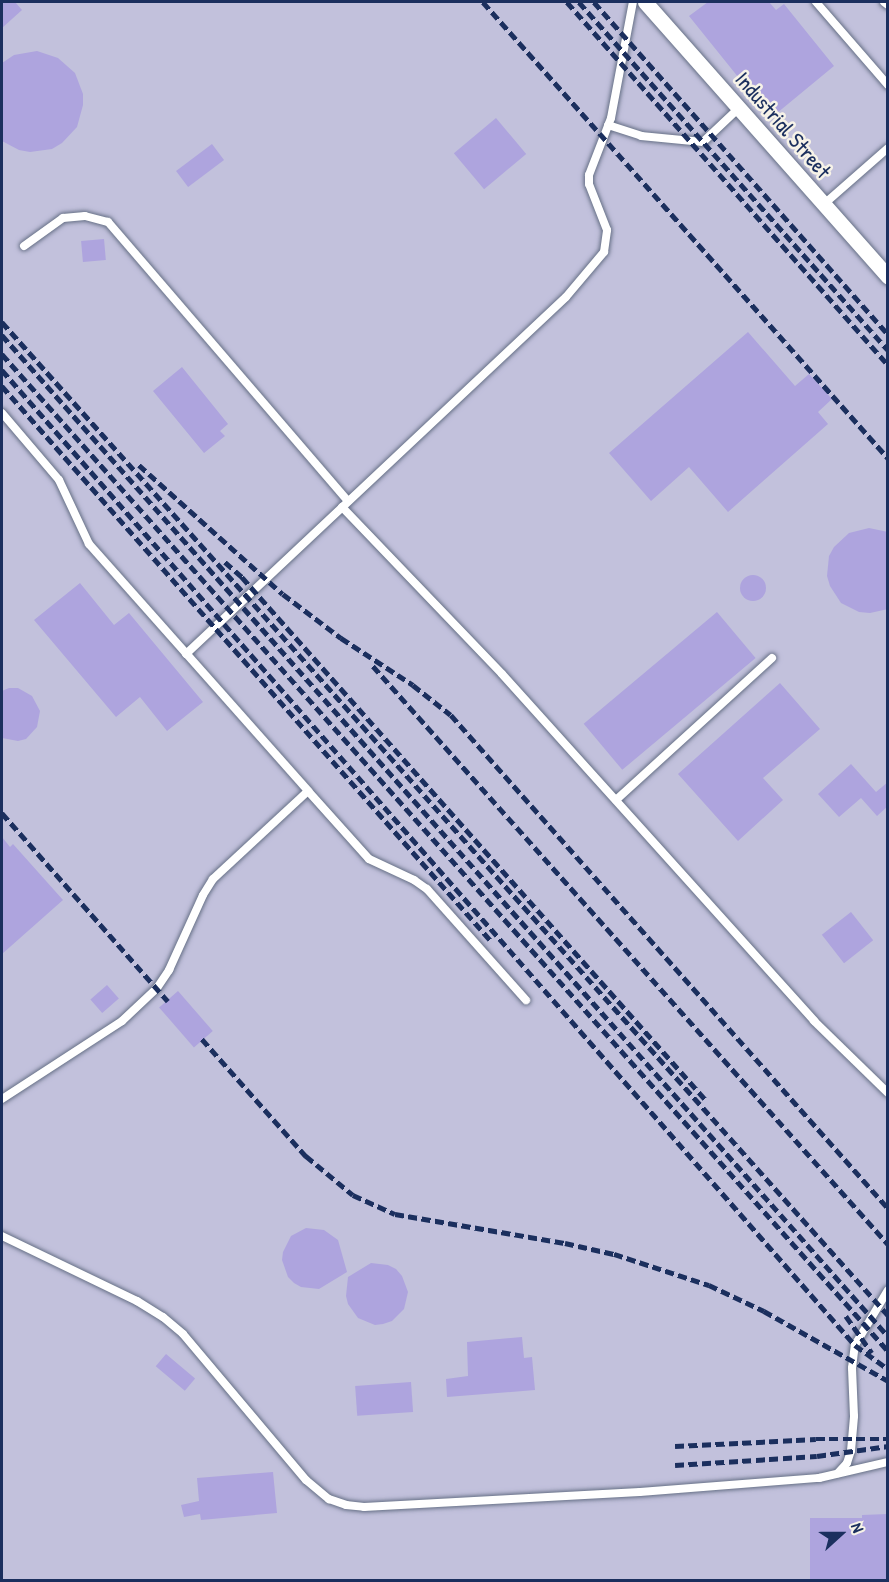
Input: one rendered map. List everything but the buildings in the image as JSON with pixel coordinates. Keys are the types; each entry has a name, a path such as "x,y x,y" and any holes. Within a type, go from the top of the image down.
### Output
{"street":[{"name":"Industrial Street","path":"645,2 888,277"}],"lane":[{"path":"186,654 566,297 604,252 607,230 589,175 608,125 633,2"},
{"path":"816,2 888,85"},
{"path":"884,2 888,5"},
{"path":"608,125 641,136 703,142 738,108"},
{"path":"823,205 886,154"},
{"path":"24,246 63,218 85,216 108,222 345,504 502,674 814,1021 888,1094"},
{"path":"2,413 59,480 89,544 308,791 369,859 414,880 427,889 526,1000"},
{"path":"616,800 772,658"},
{"path":"2,1100 122,1021 157,988 169,970 203,895 213,879 308,791"},
{"path":"2,1236 137,1301 163,1317 183,1334 306,1480 329,1499 346,1505 364,1507 640,1492 819,1478 888,1462"},
{"path":"838,1473 847,1463 851,1451 854,1416 852,1368 855,1345 888,1290"}],"shaded area":[{"path":"2,2 887,2 887,1580 2,1580"}],"railway":[{"path":"483,2 888,458"},
{"path":"567,2 888,365"},
{"path":"579,2 888,350"},
{"path":"594,2 888,334"},
{"path":"2,322 888,1315"},
{"path":"2,335 888,1336"},
{"path":"2,354 888,1351"},
{"path":"2,370 855,1345 888,1369"},
{"path":"2,386 492,942"},
{"path":"139,465 283,594 341,638 413,685 451,715 888,1208"},
{"path":"225,562 242,577 705,1099"},
{"path":"373,666 888,1244"},
{"path":"2,813 168,1001"},
{"path":"202,1039 306,1156 353,1195 395,1214 565,1243 614,1254 709,1285 764,1311 888,1381"},
{"path":"846,1316 872,1353"},
{"path":"675,1446 816,1439 888,1439"},
{"path":"675,1465 817,1456 888,1446"}]}
